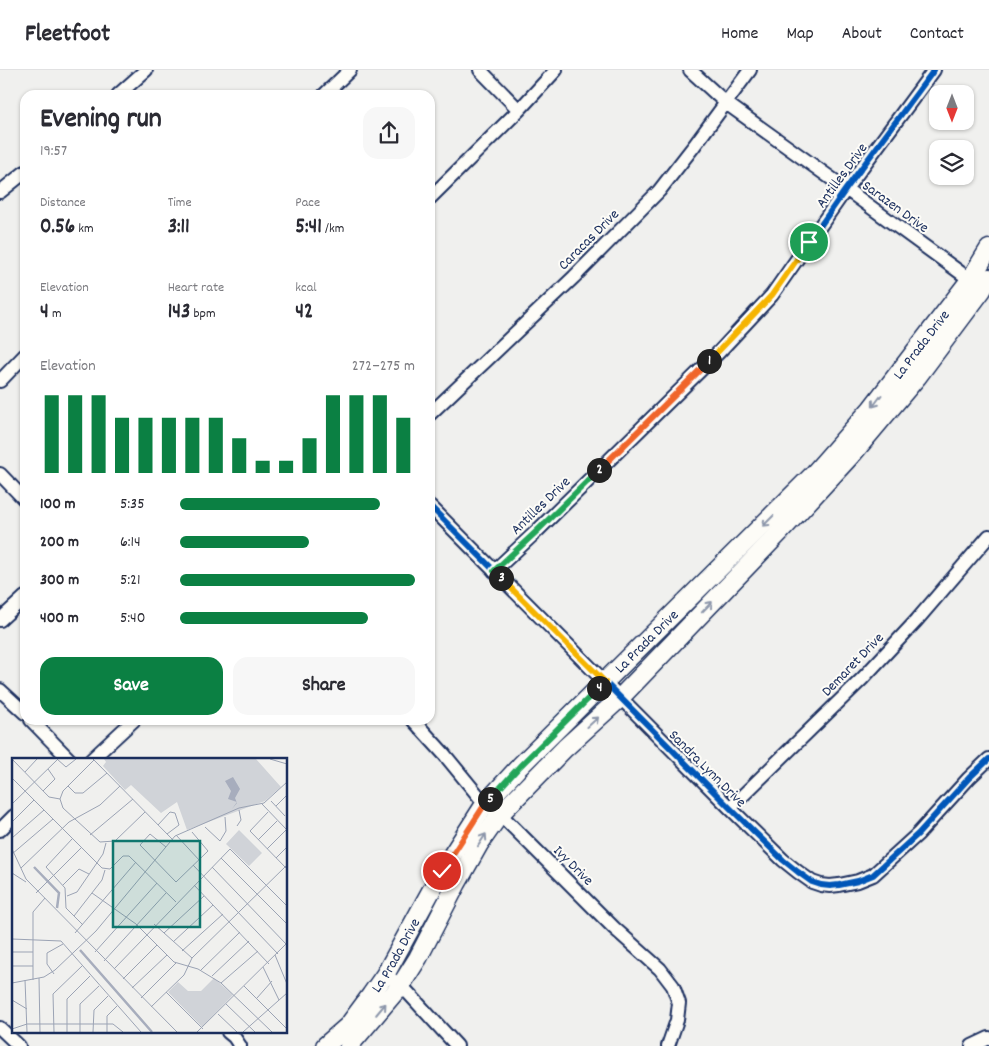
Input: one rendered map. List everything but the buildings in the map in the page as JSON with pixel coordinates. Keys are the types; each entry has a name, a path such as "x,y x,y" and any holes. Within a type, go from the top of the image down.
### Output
{"main road":[{"name":"La Prada Drive","path":"349,1046 401,985 418,958 479,844 500,814 565,748 620,698 780,532 854,452 917,377 983,286 989,249"},
{"name":"La Prada Drive","path":"325,1046 348,1026 385,975 442,871 485,804 520,766 812,476 983,286"},
{"path":"442,871 457,883"}],"street":[{"path":"124,90 146,70"},
{"path":"329,90 350,70"},
{"path":"480,70 519,110"},
{"path":"435,193 519,110 556,70"},
{"name":"Sarazen Drive","path":"690,70 726,104 983,286"},
{"name":"Caracas Drive","path":"435,409 574,277 658,191 750,70"},
{"name":"Antilles Drive","path":"494,571 719,352 765,302 778,287 846,189 934,70"},
{"path":"0,192 20,176"},
{"path":"0,381 20,360"},
{"path":"0,474 20,495"},
{"name":"Sandra Lynn Drive","path":"435,511 730,808 783,860 812,882 830,886 840,885 873,875 918,834 989,759"},
{"name":"Demaret Drive","path":"730,808 862,679 916,621 989,536"},
{"path":"0,620 20,602"},
{"path":"0,690 20,709"},
{"path":"37,725 68,758"},
{"path":"93,758 129,725"},
{"name":"Ivy Drive","path":"417,725 444,754 485,804 500,814 614,928 660,969 673,986 679,1003 677,1020 668,1046"},
{"path":"385,975 401,985 457,1046"},
{"path":"0,1028 19,1046"},
{"path":"230,1034 240,1046"},
{"path":"972,1046 989,1038"}],"cycle path":[{"path":"494,571 719,352 772,295 846,189 934,70"},
{"path":"435,511 730,808 783,860 812,882 821,885 839,885 858,881 873,875 918,834 989,759"}],"route":[{"path":"442,871 485,804 520,766 605,682 494,571 719,352 772,295 809,242"}]}
